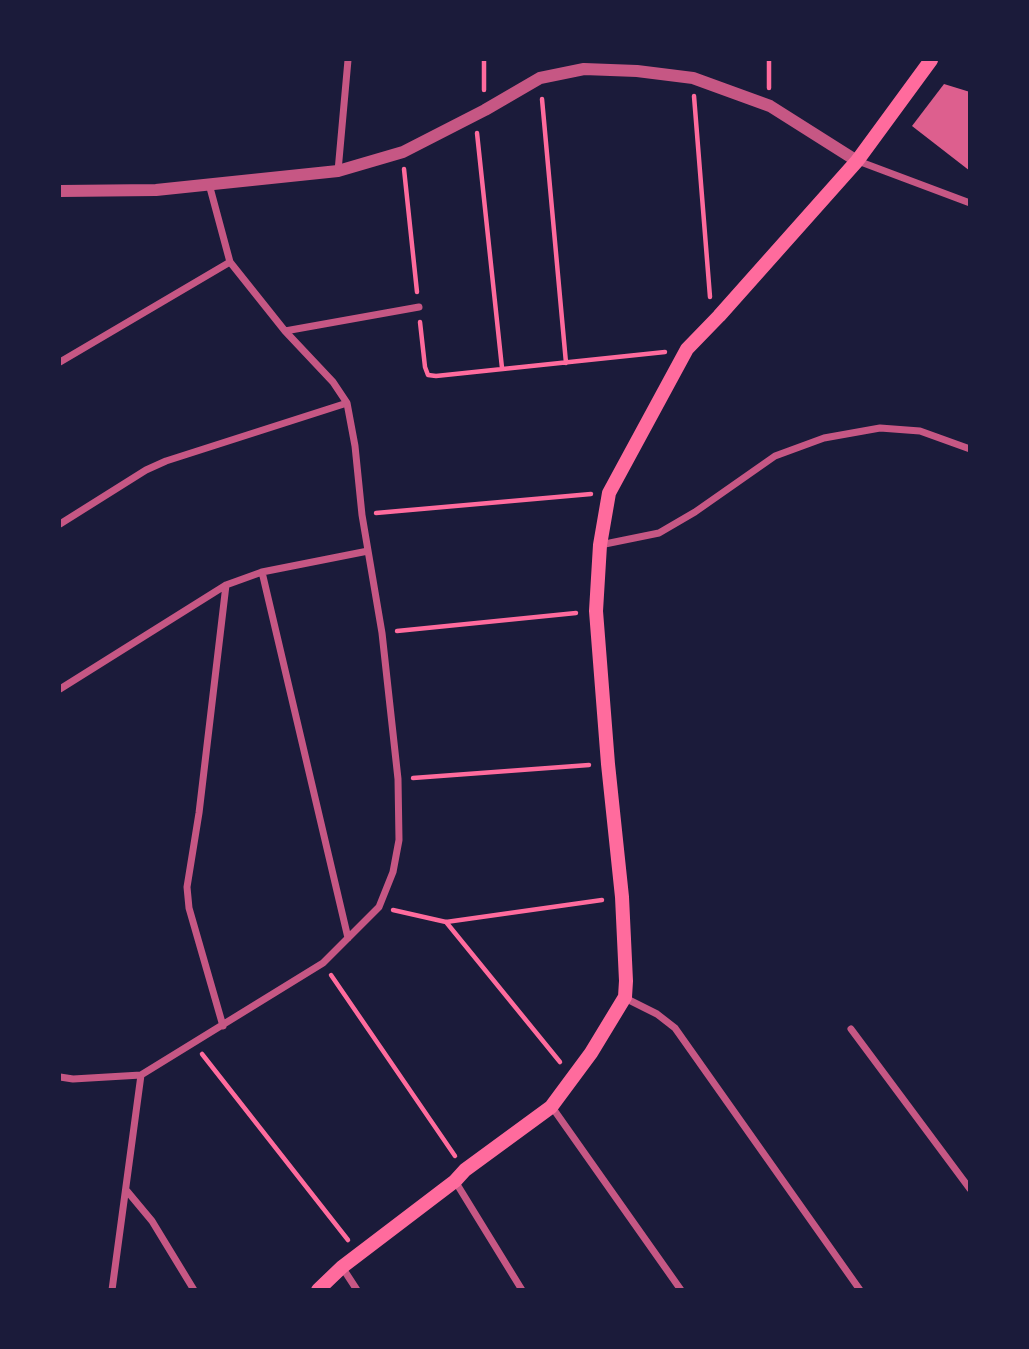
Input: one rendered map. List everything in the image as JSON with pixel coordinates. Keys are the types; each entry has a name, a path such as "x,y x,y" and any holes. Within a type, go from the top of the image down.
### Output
{"main road":[{"path":"318,1290 342,1267 551,1107 591,1053 625,998 622,897 596,611 600,545 609,493 687,349 857,161 931,60"}],"street":[{"path":"338,171 348,60"},
{"path":"60,198 66,191 156,190 338,171 403,152 480,113 540,78 584,69 636,71 693,78 769,106 857,161 970,203"},
{"path":"60,1077 73,1079 141,1075 323,963 379,907 393,872 399,840 398,779 382,633 362,515 355,446 346,403 333,382 285,331 230,262 209,184"},
{"path":"60,362 230,262"},
{"path":"285,331 419,307"},
{"path":"60,524 146,470 166,461 346,403"},
{"path":"600,545 659,533 695,512 775,456 824,438 880,428 920,431 970,449"},
{"path":"60,689 226,585 262,572 368,551"},
{"path":"262,572 348,938"},
{"path":"223,1026 189,908 187,887 199,813 226,585"},
{"path":"625,998 656,1014 675,1028 860,1290"},
{"path":"851,1029 970,1189"},
{"path":"112,1290 141,1075"},
{"path":"551,1107 681,1290"},
{"path":"460,1175 522,1290"},
{"path":"127,1191 152,1221 194,1290"},
{"path":"342,1267 356,1290"}],"path":[{"path":"484,60 480,113 502,368"},
{"path":"540,78 566,363"},
{"path":"693,78 712,324"},
{"path":"403,152 428,375 687,349"},
{"path":"362,515 609,493"},
{"path":"382,633 596,611"},
{"path":"398,779 608,764"},
{"path":"379,907 446,922 622,897"},
{"path":"446,922 546,1044"},
{"path":"323,963 460,1175"},
{"path":"194,1044 359,1254"}],"building":[{"path":"944,84 970,92 970,171 912,126"}]}
